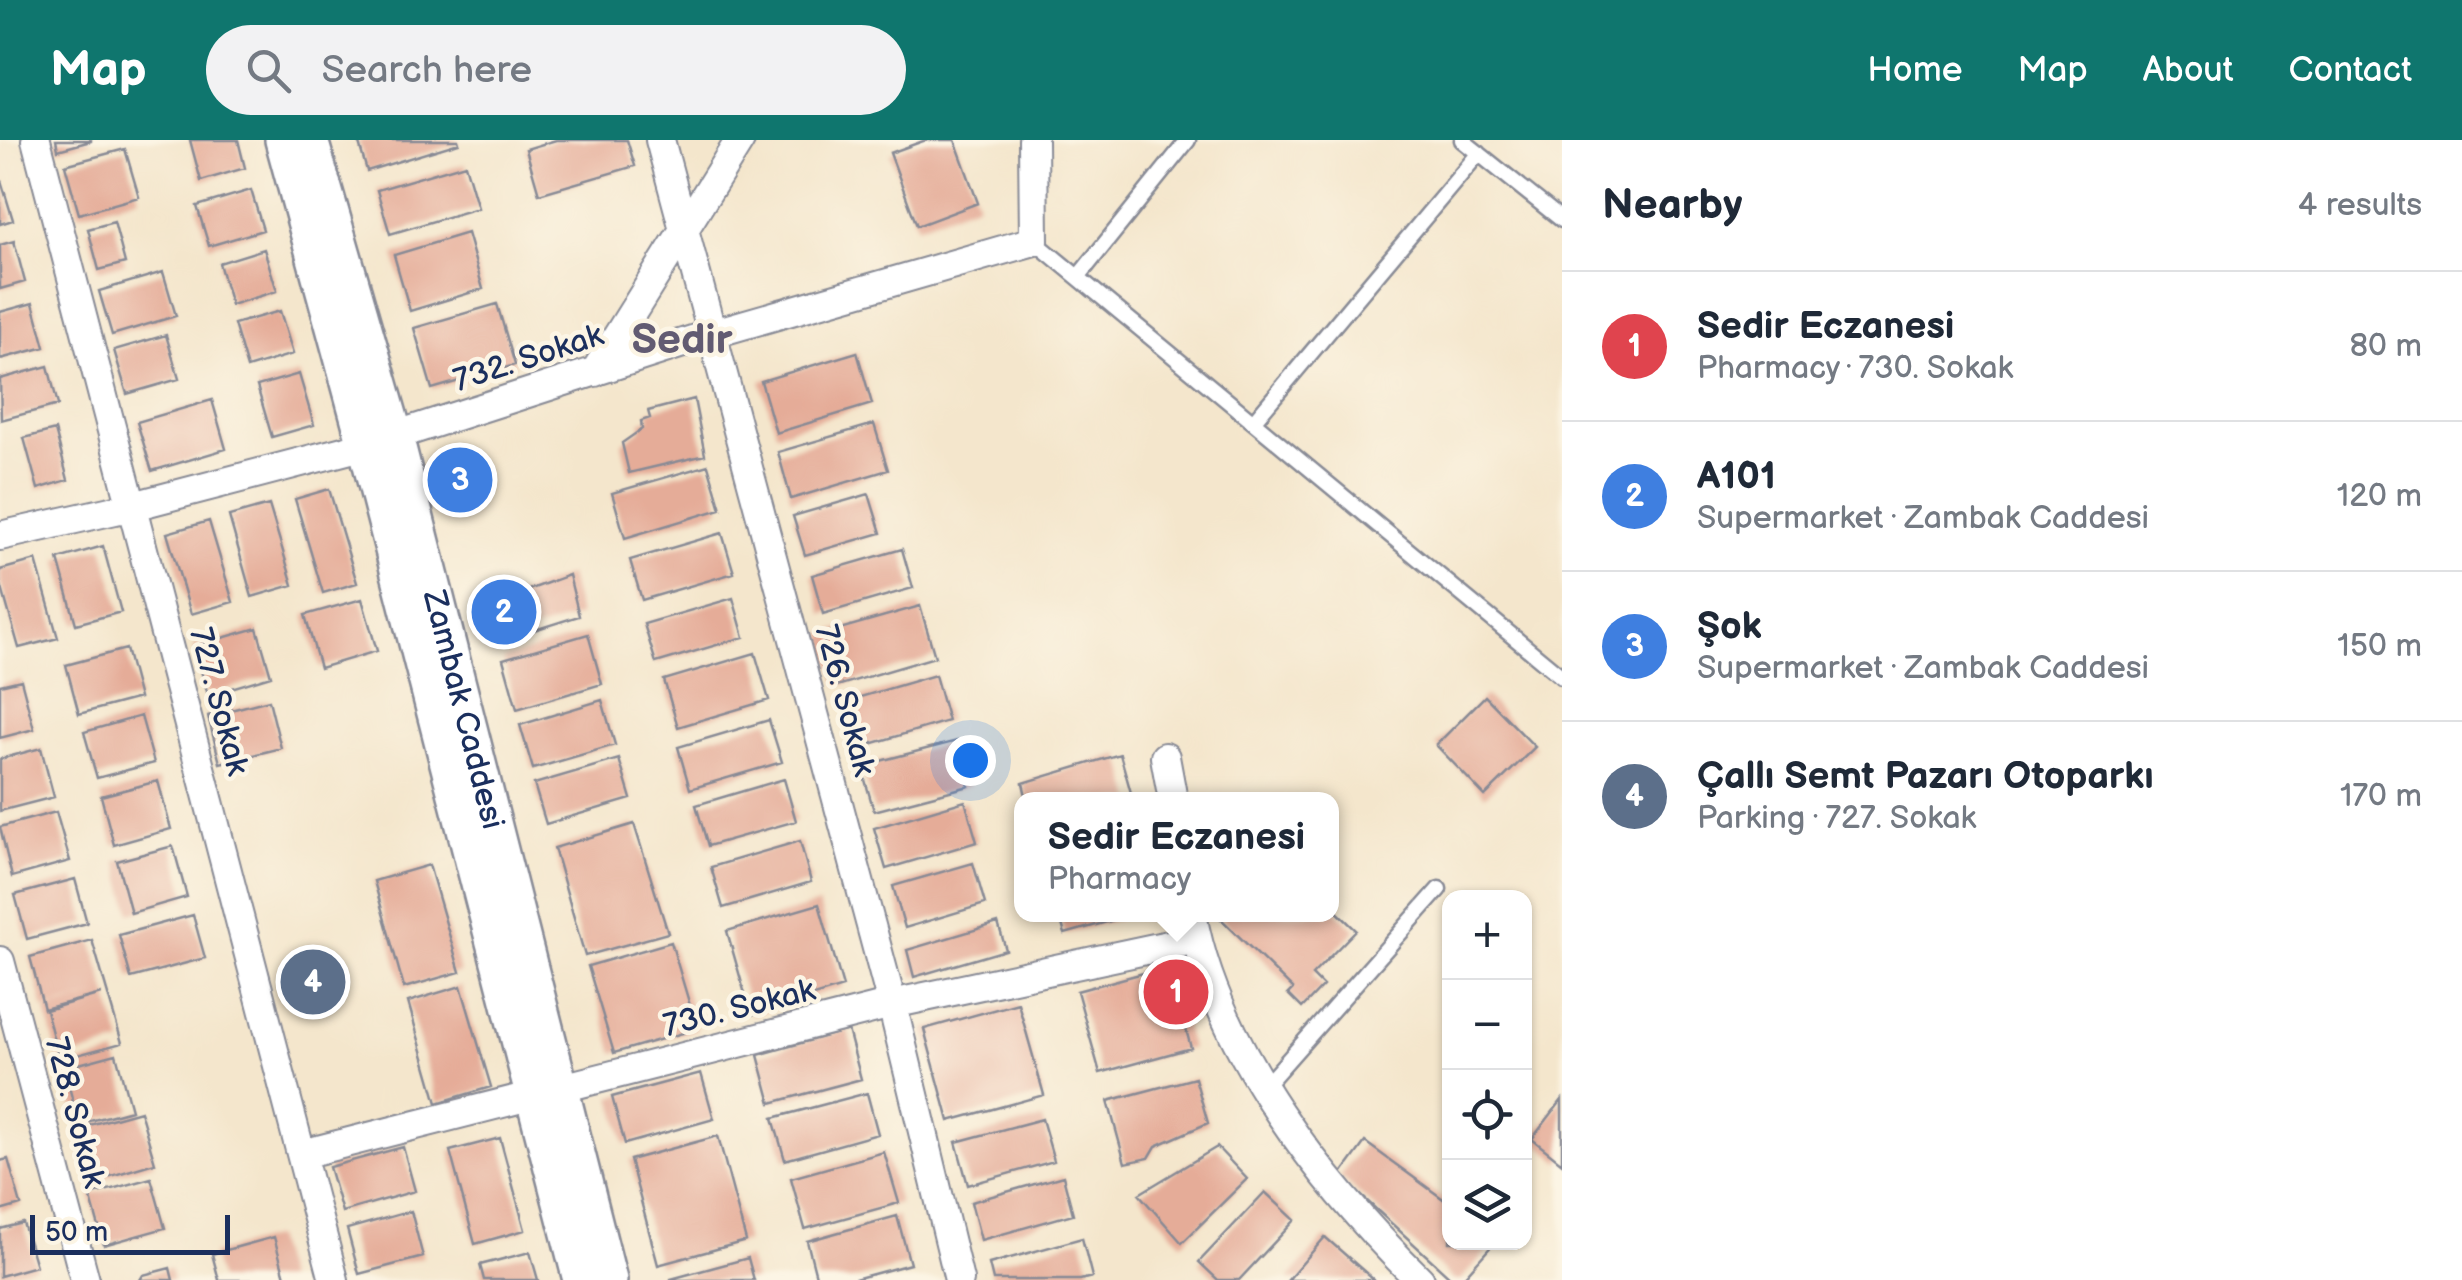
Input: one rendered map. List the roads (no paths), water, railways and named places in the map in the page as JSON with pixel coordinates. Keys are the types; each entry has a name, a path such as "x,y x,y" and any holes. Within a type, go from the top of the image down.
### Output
{"street":[{"name":"727. Sokak","path":"36,140 334,1280"},
{"name":"Zambak Caddesi","path":"284,140 381,441"},
{"name":"Zambak Caddesi","path":"310,140 381,441 549,1092 609,1280"},
{"name":"726. Sokak","path":"660,140 892,1004 960,1280"},
{"path":"595,372 740,140"},
{"path":"1034,140 1034,241"},
{"name":"732. Sokak","path":"0,536 133,506 381,441 712,334 1034,241"},
{"path":"1165,757 1171,792"},
{"path":"1195,927 1230,1028 1302,1149 1417,1279"},
{"name":"730. Sokak","path":"302,1154 1195,927"},
{"name":"728. Sokak","path":"0,961 85,1280"},
{"name":"Zambak Caddesi","path":"549,1092 581,1280"}],"lane":[{"path":"1078,277 1188,140"},
{"path":"1462,140 1562,220"},
{"path":"1253,422 1479,154"},
{"path":"1034,241 1562,678"},
{"path":"1265,1086 1439,889"}],"place":[{"name":"Şok","path":"460,480"},
{"name":"A101","path":"504,612"},
{"name":"Çallı Semt Pazarı Otoparkı","path":"313,982"},
{"name":"Sedir Eczanesi","path":"1176,992"}],"district":[{"name":"Sedir","path":"682,338"}]}
